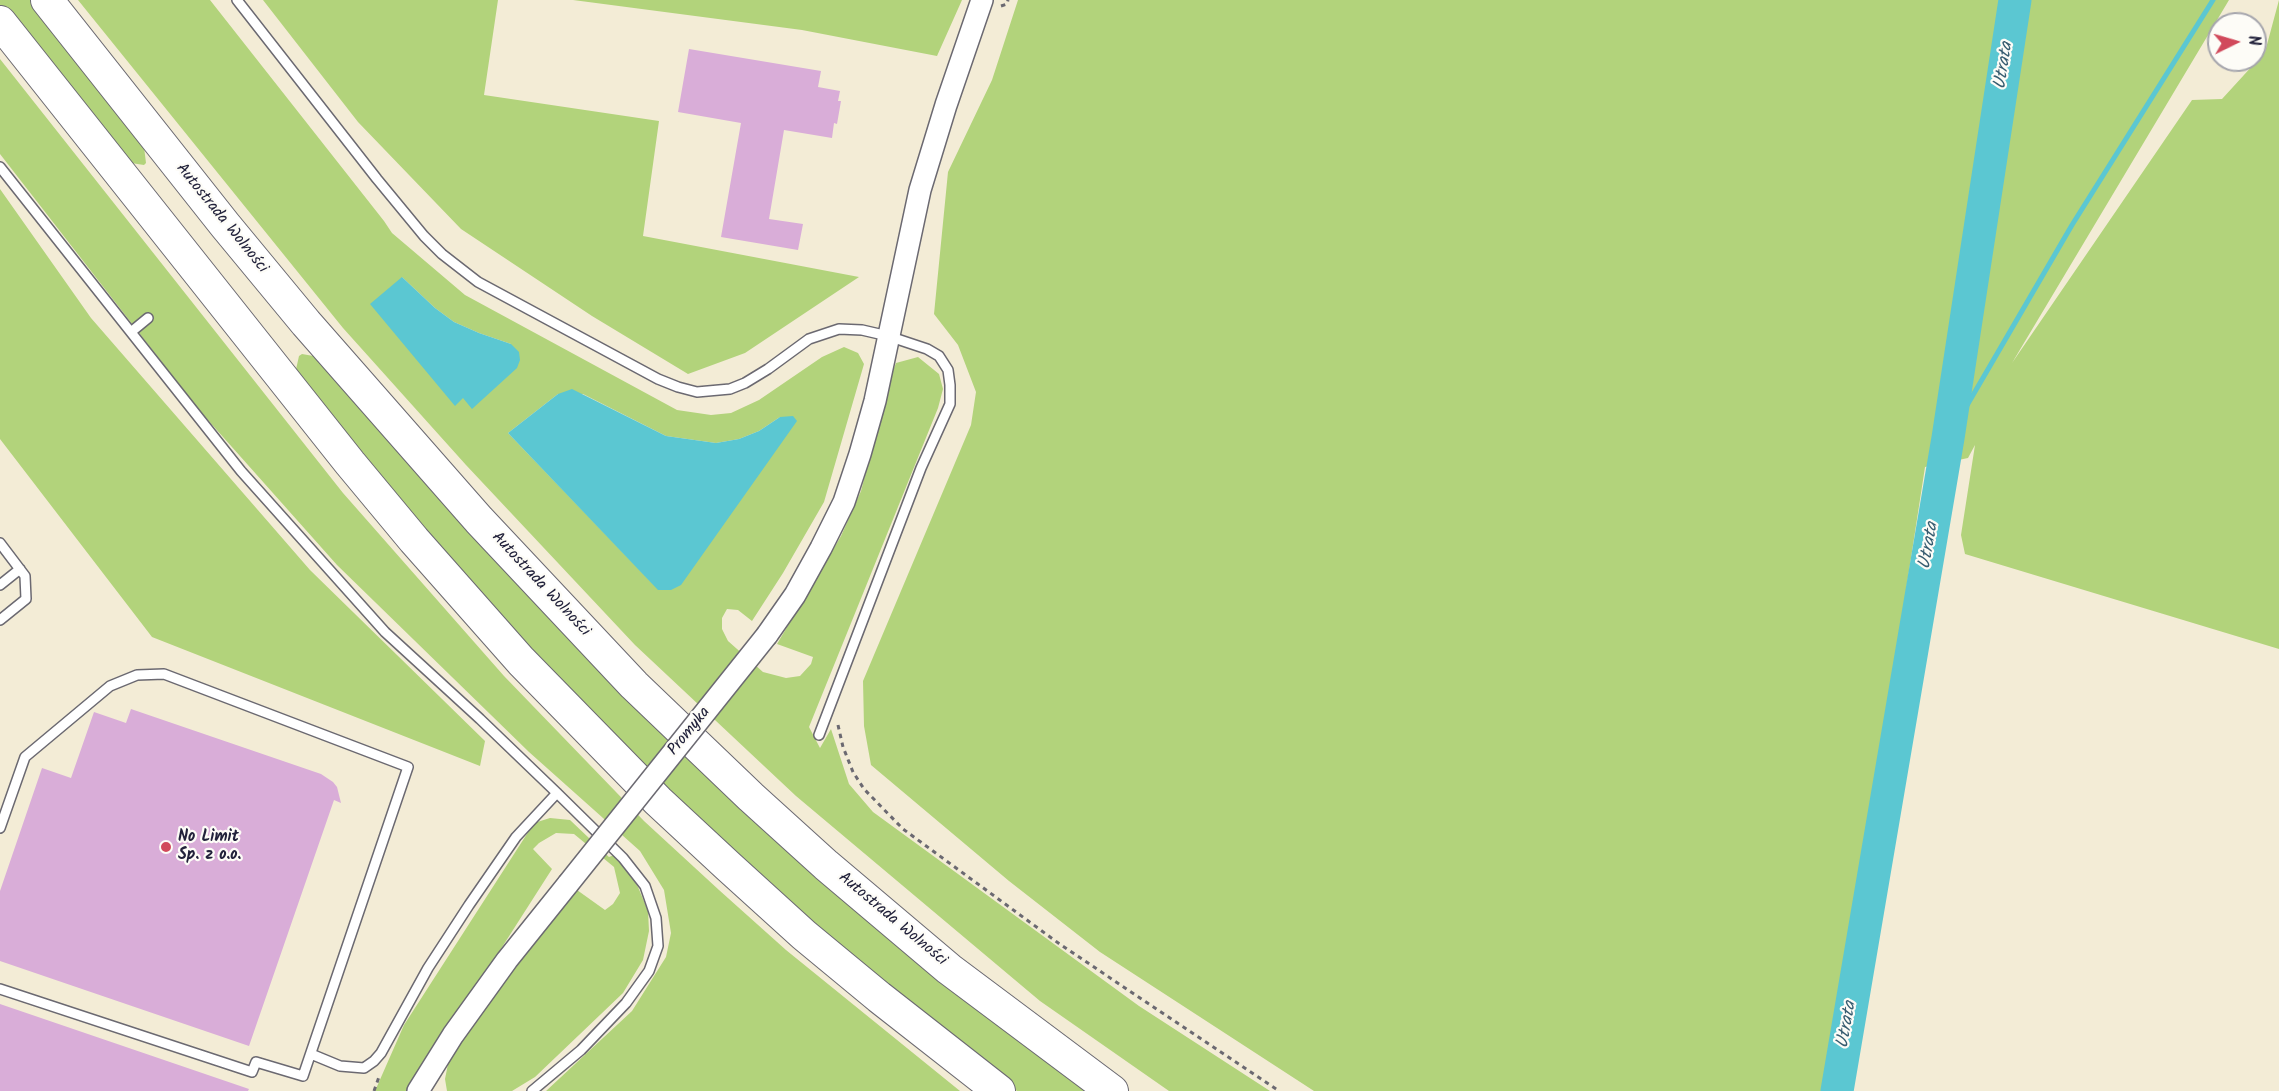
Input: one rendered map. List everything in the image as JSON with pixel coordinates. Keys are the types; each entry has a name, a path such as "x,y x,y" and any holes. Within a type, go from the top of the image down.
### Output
{"highway":[{"name":"Autostrada Wolności","path":"47,0 225,225 306,323 479,520 634,685 751,797 949,969 1112,1091"},
{"path":"0,22 343,454 414,540 521,661 658,801 728,866 871,990 999,1091"}],"street":[{"name":"Promyka","path":"418,1091 466,1016 507,960 767,635 795,595 821,548 844,502 860,454 875,401 920,190 982,0"}],"lane":[{"path":"237,0 377,179 424,236 442,254 478,282 658,379 698,392 730,389 768,369 809,339 820,334 848,329 888,336 927,349 939,356 948,370 950,404 921,468 819,735"},
{"path":"0,167 241,471 385,632 557,793 623,858 645,886 656,918 658,946 649,971 626,1003 581,1050 532,1091"},
{"path":"131,332 148,318"},
{"path":"0,543 25,576 26,599 0,620"},
{"path":"0,585 20,569"},
{"path":"0,828 25,757 110,686 137,675 164,674 408,767 303,1076 256,1062 252,1072 0,989"},
{"path":"311,1054 340,1066 364,1068 374,1061 381,1053 428,968 469,905 516,837 557,793"}],"path":[{"path":"832,706 843,747 854,772 864,789 903,829 1061,945 1280,1091"}],"green space":[{"path":"0,0 33,0 144,147 146,163 144,165 131,163 32,45 0,5"},
{"path":"78,0 210,0 392,233 465,295 677,410 711,415 731,413 759,400 822,357 844,347 858,353 864,364 824,502 752,621 738,610 727,609 722,618 722,629 728,641 763,672 786,678 800,676 811,664 813,657 777,644 841,536 861,491 890,378 896,363 918,357 939,374 943,389 938,408 809,727 820,748 831,729 849,784 873,812 1139,1006 1270,1091 1169,1091 1040,1001 796,796 635,645 466,465 343,328","holes":["402,277 435,308 454,322 511,344 455,405","558,394 583,394 666,436 716,443 739,439 759,431 780,417 659,590 508,433"]},
{"path":"263,0 498,0 484,95 659,121 643,236 859,277 745,353 688,374 592,316 461,229 358,122"},
{"path":"573,0 962,0 937,56 802,30"},
{"path":"1018,0 2229,0 2222,12 2207,12 2207,37 2012,363 2192,100 2222,99 2247,72 2267,72 2267,45 2279,0 2279,649 1965,554 1961,535 1975,445 1968,458 1925,467 1829,1091 1314,1091 1100,952 1009,881 871,765 864,726 863,681 971,425 976,392 958,345 934,314 948,172 992,80"},
{"path":"0,59 343,493 504,676 644,821 719,890 786,950 960,1091 546,1091 632,1011 666,957 671,933 664,890 640,851 529,752 337,565 199,410 0,154"},
{"path":"0,189 91,318 310,570 485,741 480,766 152,637 0,439"},
{"path":"302,354 319,357 461,515 1095,1091 1017,1091 774,894 526,650 295,374 299,356"},
{"path":"550,818 570,820 609,857 614,855 623,862 638,887 648,911 649,931 643,960 623,993 535,1077 512,1091 447,1091 445,1079 449,1059 468,1027 577,890 605,910 613,904 620,893 614,867 574,834 556,833 533,849 552,869 410,1091 375,1091 404,1025 534,823"}],"water":[{"path":"402,277 435,308 454,322 511,344 519,352 520,360 517,368 472,409 463,398 455,406 370,304"},
{"path":"572,389 666,436 716,443 739,439 759,431 780,417 793,416 797,421 681,585 671,590 658,590 508,433 558,394"}],"building":[{"path":"689,49 821,71 818,87 840,91 838,101 841,101 832,138 784,130 769,219 803,224 798,250 721,237 741,123 678,112"},
{"name":"No Limit Sp. z o.o.","path":"131,709 321,774 337,787 341,803 334,800 249,1046 0,961 0,891 42,768 71,778 94,712 126,723"},
{"path":"0,1004 249,1089 248,1091 0,1091"}],"waterway":[{"name":"Utrata","path":"1837,1091 1948,438 2015,0"},
{"path":"1948,438 2072,225 2213,0"}],"place":[{"name":"No Limit Sp. z o.o.","path":"166,847"}]}
